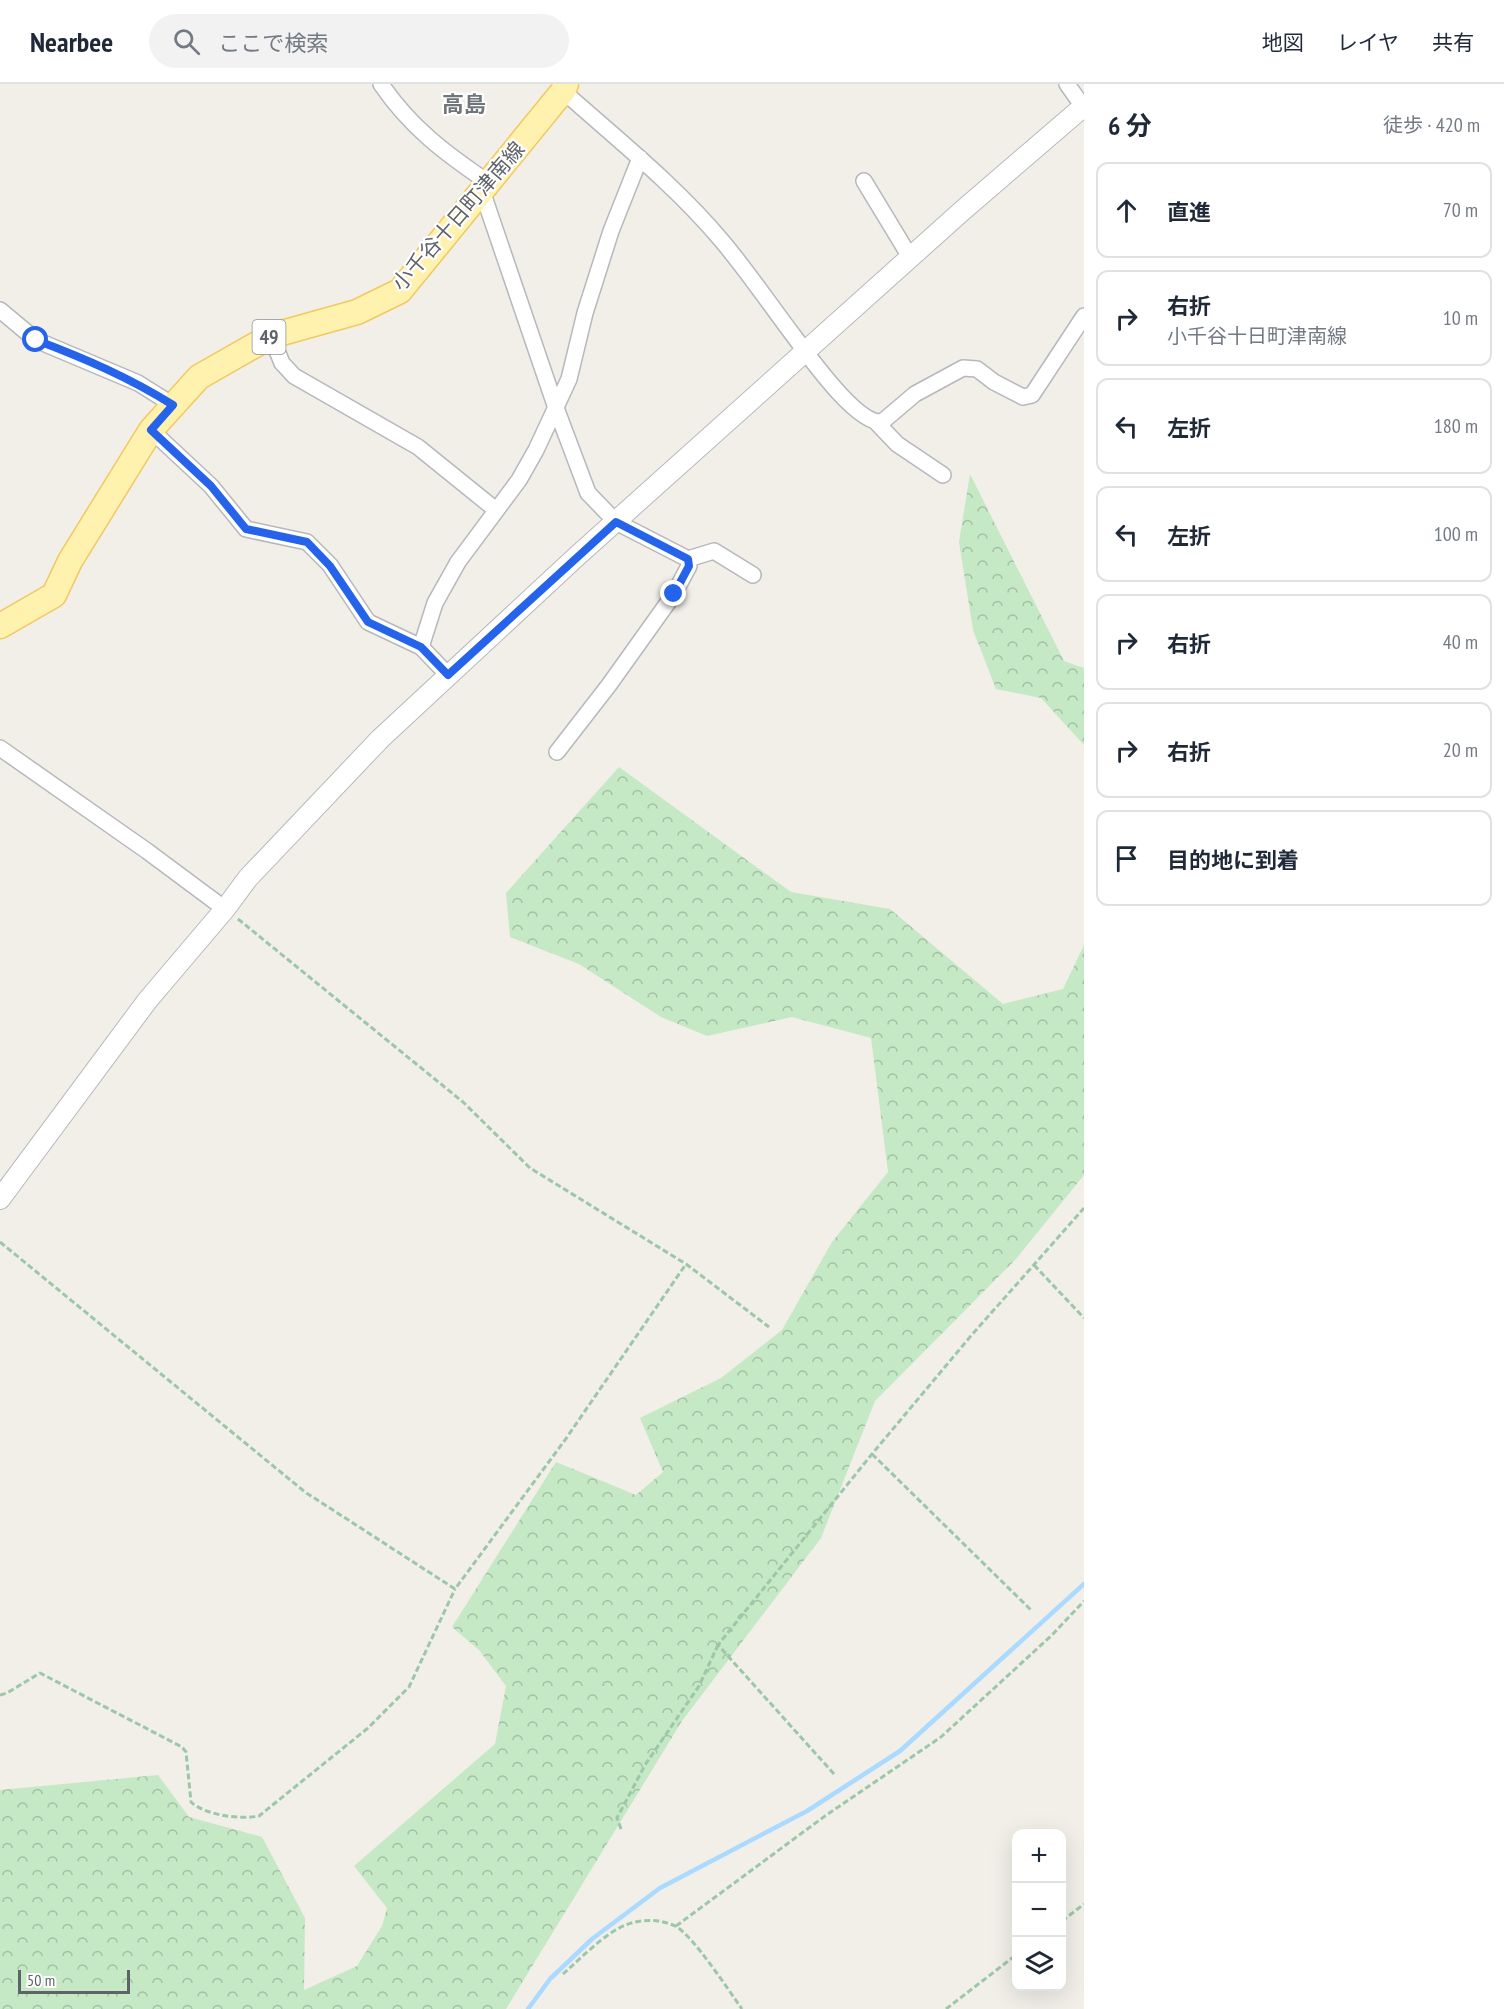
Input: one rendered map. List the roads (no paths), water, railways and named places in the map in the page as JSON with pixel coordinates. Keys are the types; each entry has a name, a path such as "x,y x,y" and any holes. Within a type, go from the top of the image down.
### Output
{"main road":[{"name":"小千谷十日町津南線","path":"0,626 54,595 70,561 151,430 199,377 271,336 357,312 400,291 564,87"}],"street":[{"path":"381,84 397,107 485,187 556,408 588,493 616,522 688,559 714,551 753,575"},
{"path":"0,1200 147,1001 225,909 248,878 363,756 448,675 805,351 1084,107 1067,84"},
{"path":"564,87 640,158 722,241 830,383 853,406 877,423 897,444 943,475"},
{"path":"421,647 435,603 458,562 519,480 569,379 585,313 611,231 640,158"},
{"path":"864,181 910,257"},
{"path":"0,310 36,340 138,383 173,405"},
{"path":"877,423 882,422 915,394 963,368 977,369 1023,397 1032,395 1084,316"},
{"path":"271,336 282,363 294,376 418,447 496,510"},
{"path":"151,430 211,486 246,529 307,542 330,566 368,622 421,647 448,675"},
{"path":"557,752 669,603 689,566 688,559"},
{"path":"0,748 225,909"}],"waterway":[{"path":"528,2009 550,1979 592,1939 660,1888 807,1811 900,1751 1084,1584"}],"district":[{"name":"高島","path":"464,104"}]}
